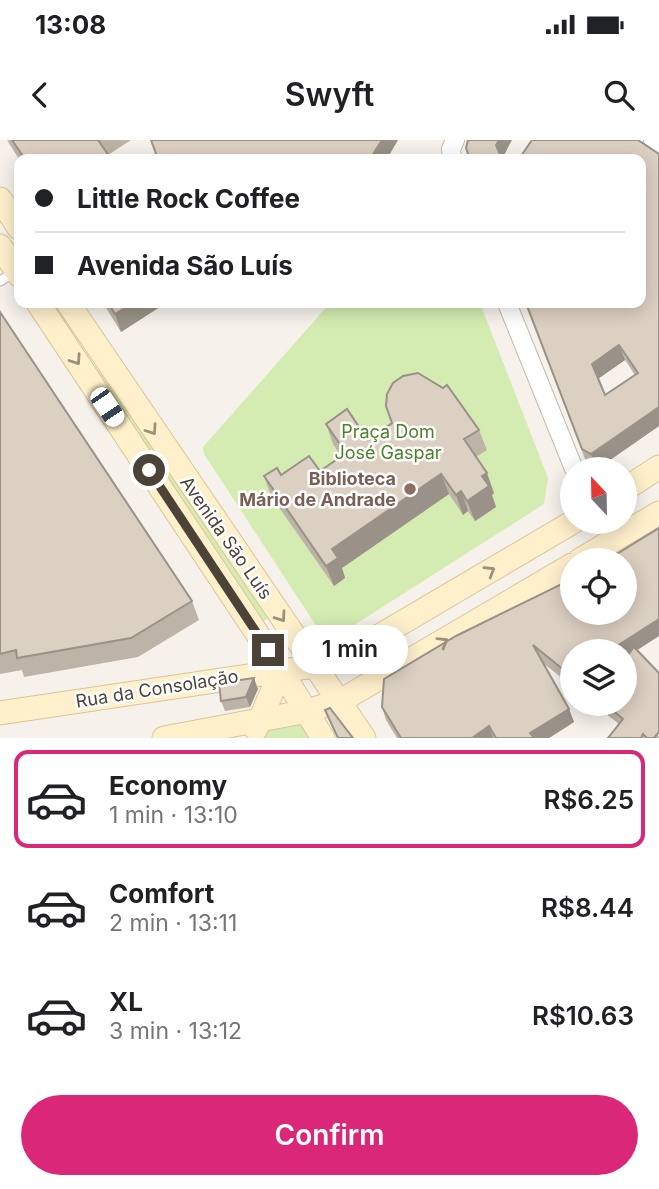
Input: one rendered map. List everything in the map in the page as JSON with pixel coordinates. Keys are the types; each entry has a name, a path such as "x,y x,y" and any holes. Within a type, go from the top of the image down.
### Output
{"main road":[{"path":"0,199 14,220"},
{"path":"0,246 12,275"},
{"name":"Avenida São Luís","path":"41,308 323,737"},
{"name":"Avenida São Luís","path":"71,308 314,666 342,701 364,737"},
{"path":"637,481 659,467"},
{"path":"600,548 659,513"},
{"name":"Rua da Consolação","path":"0,713 314,666 347,655 560,530"},
{"path":"167,737 256,729 342,701 560,572"},
{"path":"307,711 314,666"},
{"path":"256,729 281,671"}],"street":[{"path":"653,140 659,144"},
{"path":"509,308 569,457"}],"green space":[{"name":"Praça Dom José Gaspar","path":"326,308 482,308 548,478 544,504 337,636 330,635 315,624 204,454 203,447"},
{"path":"101,368 269,617 262,622 95,373"},
{"path":"302,724 310,738 264,738 267,730"}],"building":[{"path":"12,140 98,140 108,154 22,154"},
{"path":"151,140 382,140 373,154 156,154"},
{"path":"468,140 499,140 496,145 500,154 468,154 466,148"},
{"path":"532,140 638,140 659,154 659,407 591,454 582,449 528,308 646,308 646,154 522,154","holes":["619,345 638,373 605,395 592,364"]},
{"path":"111,308 125,308 115,314"},
{"path":"0,312 192,601 131,638 17,658 16,650 0,654"},
{"name":"Biblioteca Mário de Andrade","path":"418,373 443,388 447,385 479,430 464,439 487,473 482,476 489,486 467,501 461,491 456,495 441,474 332,549 338,558 326,566 264,476 277,468 281,475 309,456 320,471 346,453 326,424 347,409 368,440 392,423 386,406 387,394 393,383 403,376"},
{"path":"659,528 659,619 628,639 560,639 560,667 533,645 560,693 560,715 530,733 534,738 496,738 489,726 472,738 401,738 382,707 384,679 456,636 560,585 560,625 637,625 637,548 626,548"},
{"path":"637,650 659,673 659,732 654,738 647,738 643,734 641,738 608,738 623,719 619,716 637,716"},
{"path":"254,678 246,697 221,701 219,683"},
{"path":"330,708 353,738 338,738 325,710"}],"place":[{"name":"Biblioteca Mário de Andrade","path":"410,489"}],"route":[{"path":"149,470 268,650"}]}
